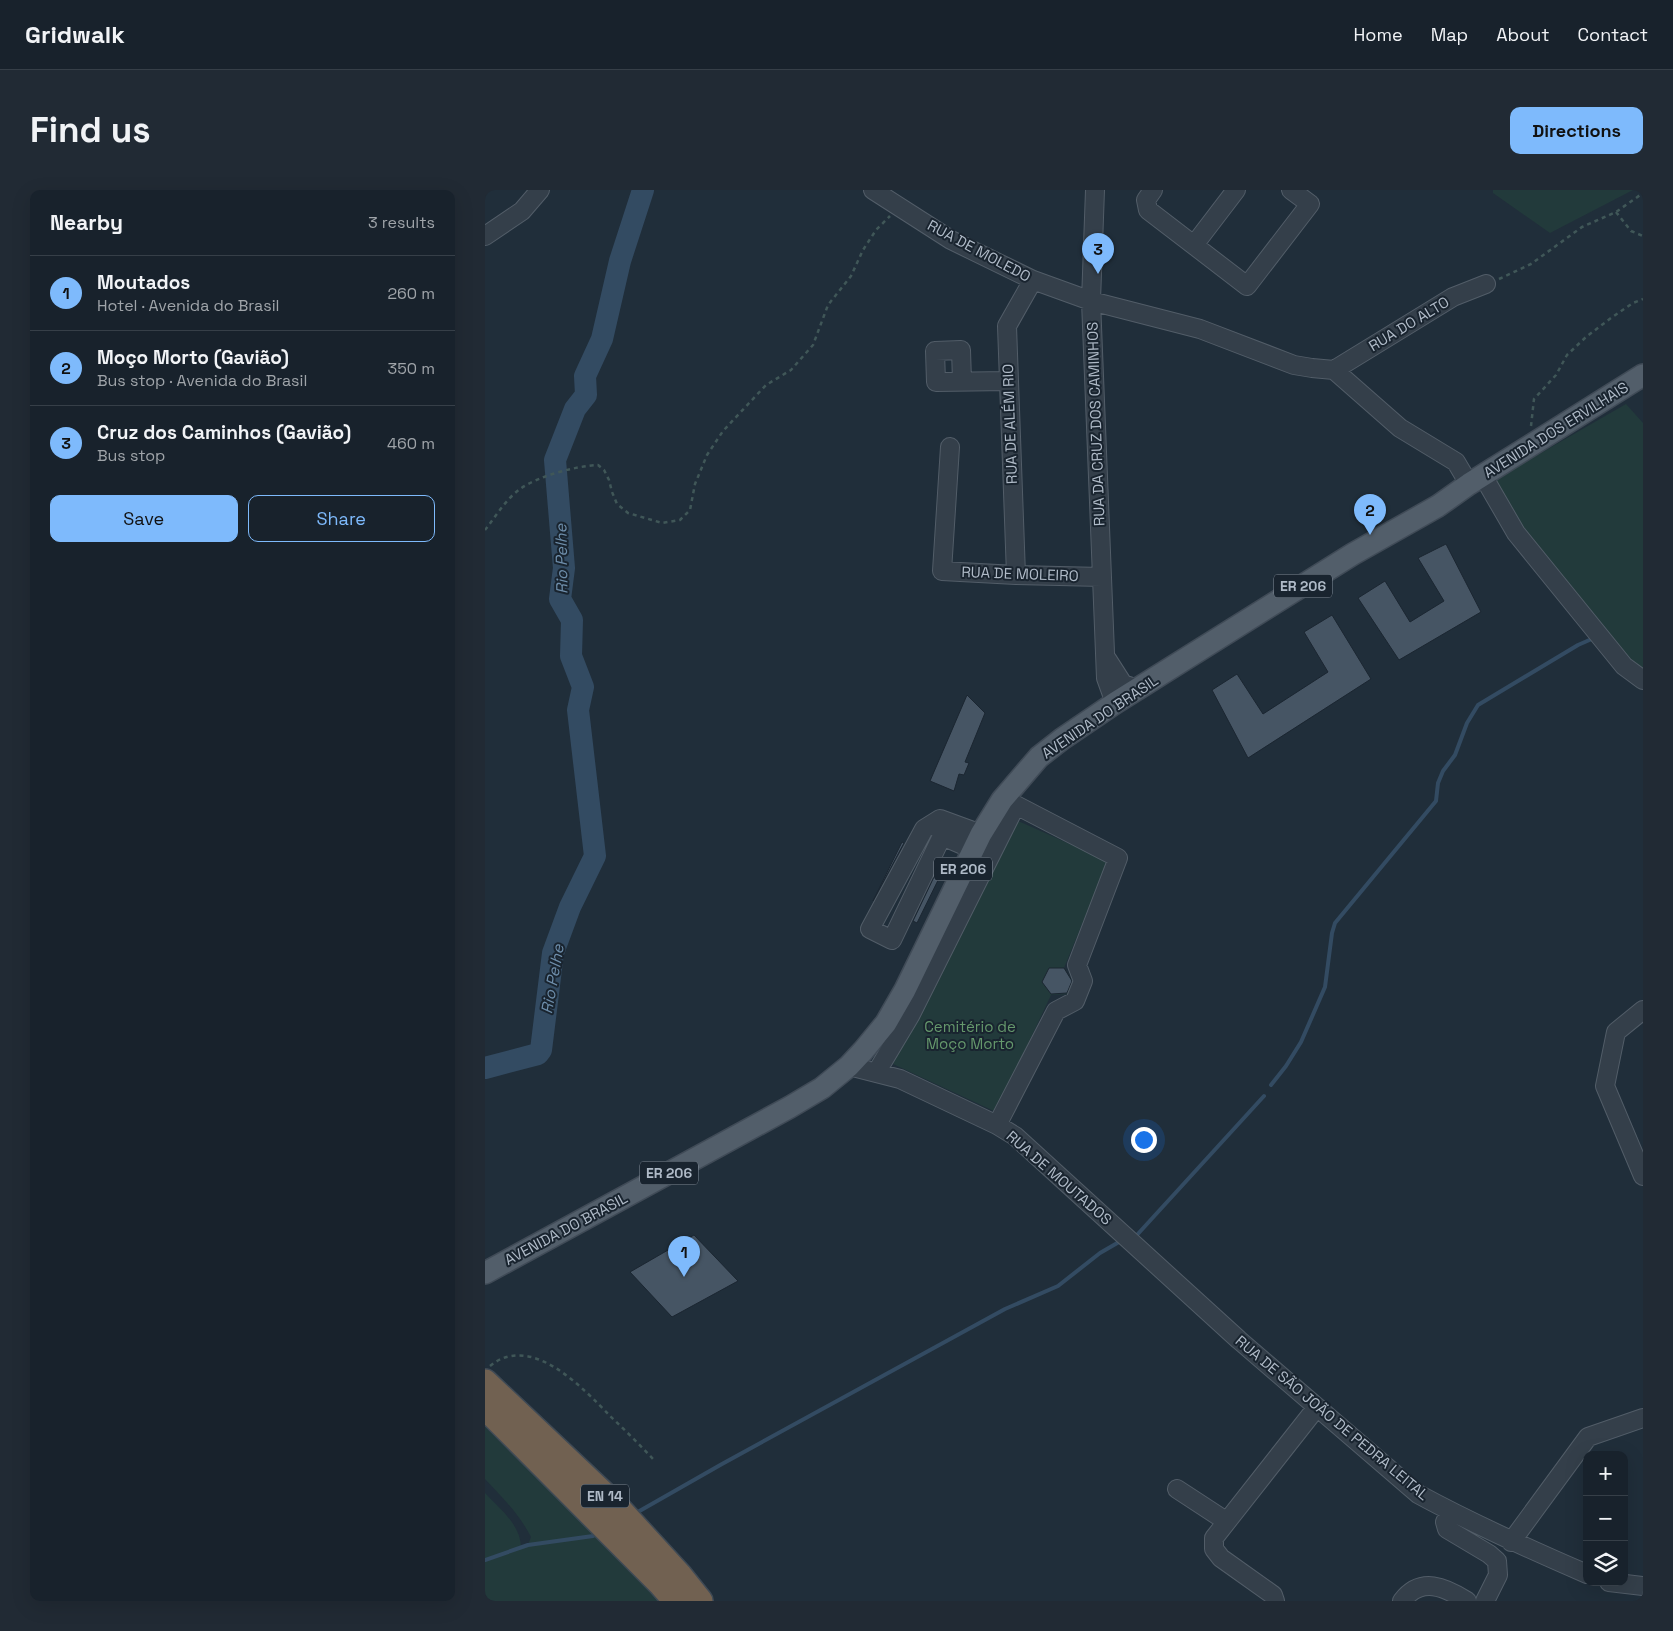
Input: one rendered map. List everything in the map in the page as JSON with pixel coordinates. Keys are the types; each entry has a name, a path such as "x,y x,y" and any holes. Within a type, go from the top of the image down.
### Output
{"highway":[{"name":"EN 14","path":"485,1382 493,1407 676,1601"},
{"name":"EN 14","path":"493,1407 615,1505 699,1601"}],"main road":[{"name":"AVENIDA DOS ERVILHAIS","path":"1476,480 1643,375"},
{"name":"AVENIDA DO BRASIL","path":"485,1273 822,1088 849,1066 886,1023 905,990 977,841 1009,802 1039,757 1062,739 1137,689 1353,554 1438,506 1476,480"}],"street":[{"path":"522,211 527,190"},
{"path":"485,236 522,211 540,190"},
{"name":"RUA DE MOLEDO","path":"873,190 951,240 1033,280 1091,301 1200,329 1294,365 1334,370"},
{"name":"RUA DA CRUZ DOS CAMINHOS","path":"1095,190 1091,301 1101,577 1107,658 1106,678 1115,703"},
{"path":"1153,190 1146,200 1148,210 1247,286 1310,204 1291,190"},
{"path":"1194,245 1236,190"},
{"name":"RUA DE ALÉM RIO","path":"1016,575 1007,326 1033,280"},
{"name":"RUA DO ALTO","path":"1334,370 1453,297 1486,284"},
{"path":"1334,370 1400,428 1455,462 1476,480 1516,533 1624,666 1643,680"},
{"path":"962,382 1008,381"},
{"name":"RUA DE MOLEIRO","path":"950,447 942,571 1101,577"},
{"name":"RUA DA CRUZ DOS CAMINHOS","path":"1107,658 1123,684 1137,689"},
{"path":"876,1073 911,1016 1009,802 1118,858 1077,964 1083,981 1075,1001 1056,1011 997,1125"},
{"path":"940,819 977,841 943,836 892,940 870,929 924,829 940,819"},
{"path":"1643,1010 1616,1032 1605,1086 1643,1176"},
{"name":"RUA DE MOUTADOS","path":"849,1066 900,1079 997,1125 1015,1136 1128,1239"},
{"name":"RUA DE SÃO JOÃO DE PEDRA LEITAL","path":"1128,1239 1239,1340 1418,1494 1511,1542 1583,1572"},
{"path":"1275,1601 1273,1595 1221,1558 1214,1549 1214,1538 1317,1407"},
{"path":"1511,1542 1588,1437 1643,1418"},
{"path":"1177,1489 1226,1521"},
{"path":"1450,1512 1445,1522 1447,1529 1489,1554 1497,1561 1497,1575 1485,1601"},
{"path":"1628,1584 1643,1586"},
{"path":"1402,1601 1407,1594 1435,1585 1467,1601"}],"path":[{"path":"1486,284 1531,264 1582,227 1616,212 1643,193"},
{"path":"485,530 507,501 521,488 539,479 585,465 598,465 604,470 617,504 628,513 662,523 680,520 690,510 695,484 707,455 723,431 766,384 791,370 813,345 828,305 851,276 863,250 876,230 901,208"},
{"path":"1616,212 1631,231 1643,236"},
{"path":"1528,447 1534,399 1556,375 1567,355 1599,327 1633,303 1643,299"},
{"path":"485,1370 494,1362 504,1358 524,1355 543,1360 578,1383 654,1460"}],"green space":[{"path":"1493,190 1633,190 1550,233 1493,193"},
{"path":"1626,404 1643,423 1643,674 1628,665 1518,523 1494,480"},
{"name":"Cemitério de Moço Morto","path":"1016,820 1108,861 1064,968 1076,986 1072,994 1051,995 996,1112 893,1064"},
{"path":"485,1427 659,1601 485,1601 485,1493 514,1525 521,1548 528,1545 531,1537 516,1514 485,1479"}],"building":[{"path":"1446,544 1481,612 1399,660 1358,598 1385,581 1410,622 1444,601 1418,558"},
{"path":"1332,615 1371,679 1248,758 1212,690 1237,674 1263,714 1328,672 1304,632"},
{"path":"967,695 985,713 965,762 969,763 964,775 959,774 954,791 930,781"},
{"path":"902,842 904,843 873,901"},
{"path":"943,858 948,860 917,923 913,921"},
{"path":"1049,968 1064,968 1072,981 1067,993 1051,994 1042,982"},
{"path":"694,1235 738,1281 672,1317 630,1272"}],"waterway":[{"name":"Rio Pelhe","path":"485,1068 538,1054 541,1050 553,953 570,907 595,856 578,710 583,687 571,656 572,620 560,599 564,568 555,460 575,409 586,395 585,376 602,339 620,261 643,190"},
{"path":"1271,1085 1301,1042 1325,987 1335,923 1436,801 1438,783 1443,771 1455,755 1467,723 1478,705 1578,645 1594,638"},
{"path":"1136,1236 1264,1096"},
{"path":"636,1513 1005,1309 1058,1286 1100,1253 1119,1242"},
{"path":"485,1560 528,1545 593,1536"}],"place":[{"name":"Cruz dos Caminhos (Gavião)","path":"1098,274"},
{"name":"Moço Morto (Gavião)","path":"1370,535"},
{"name":"Moutados","path":"684,1277"}]}
